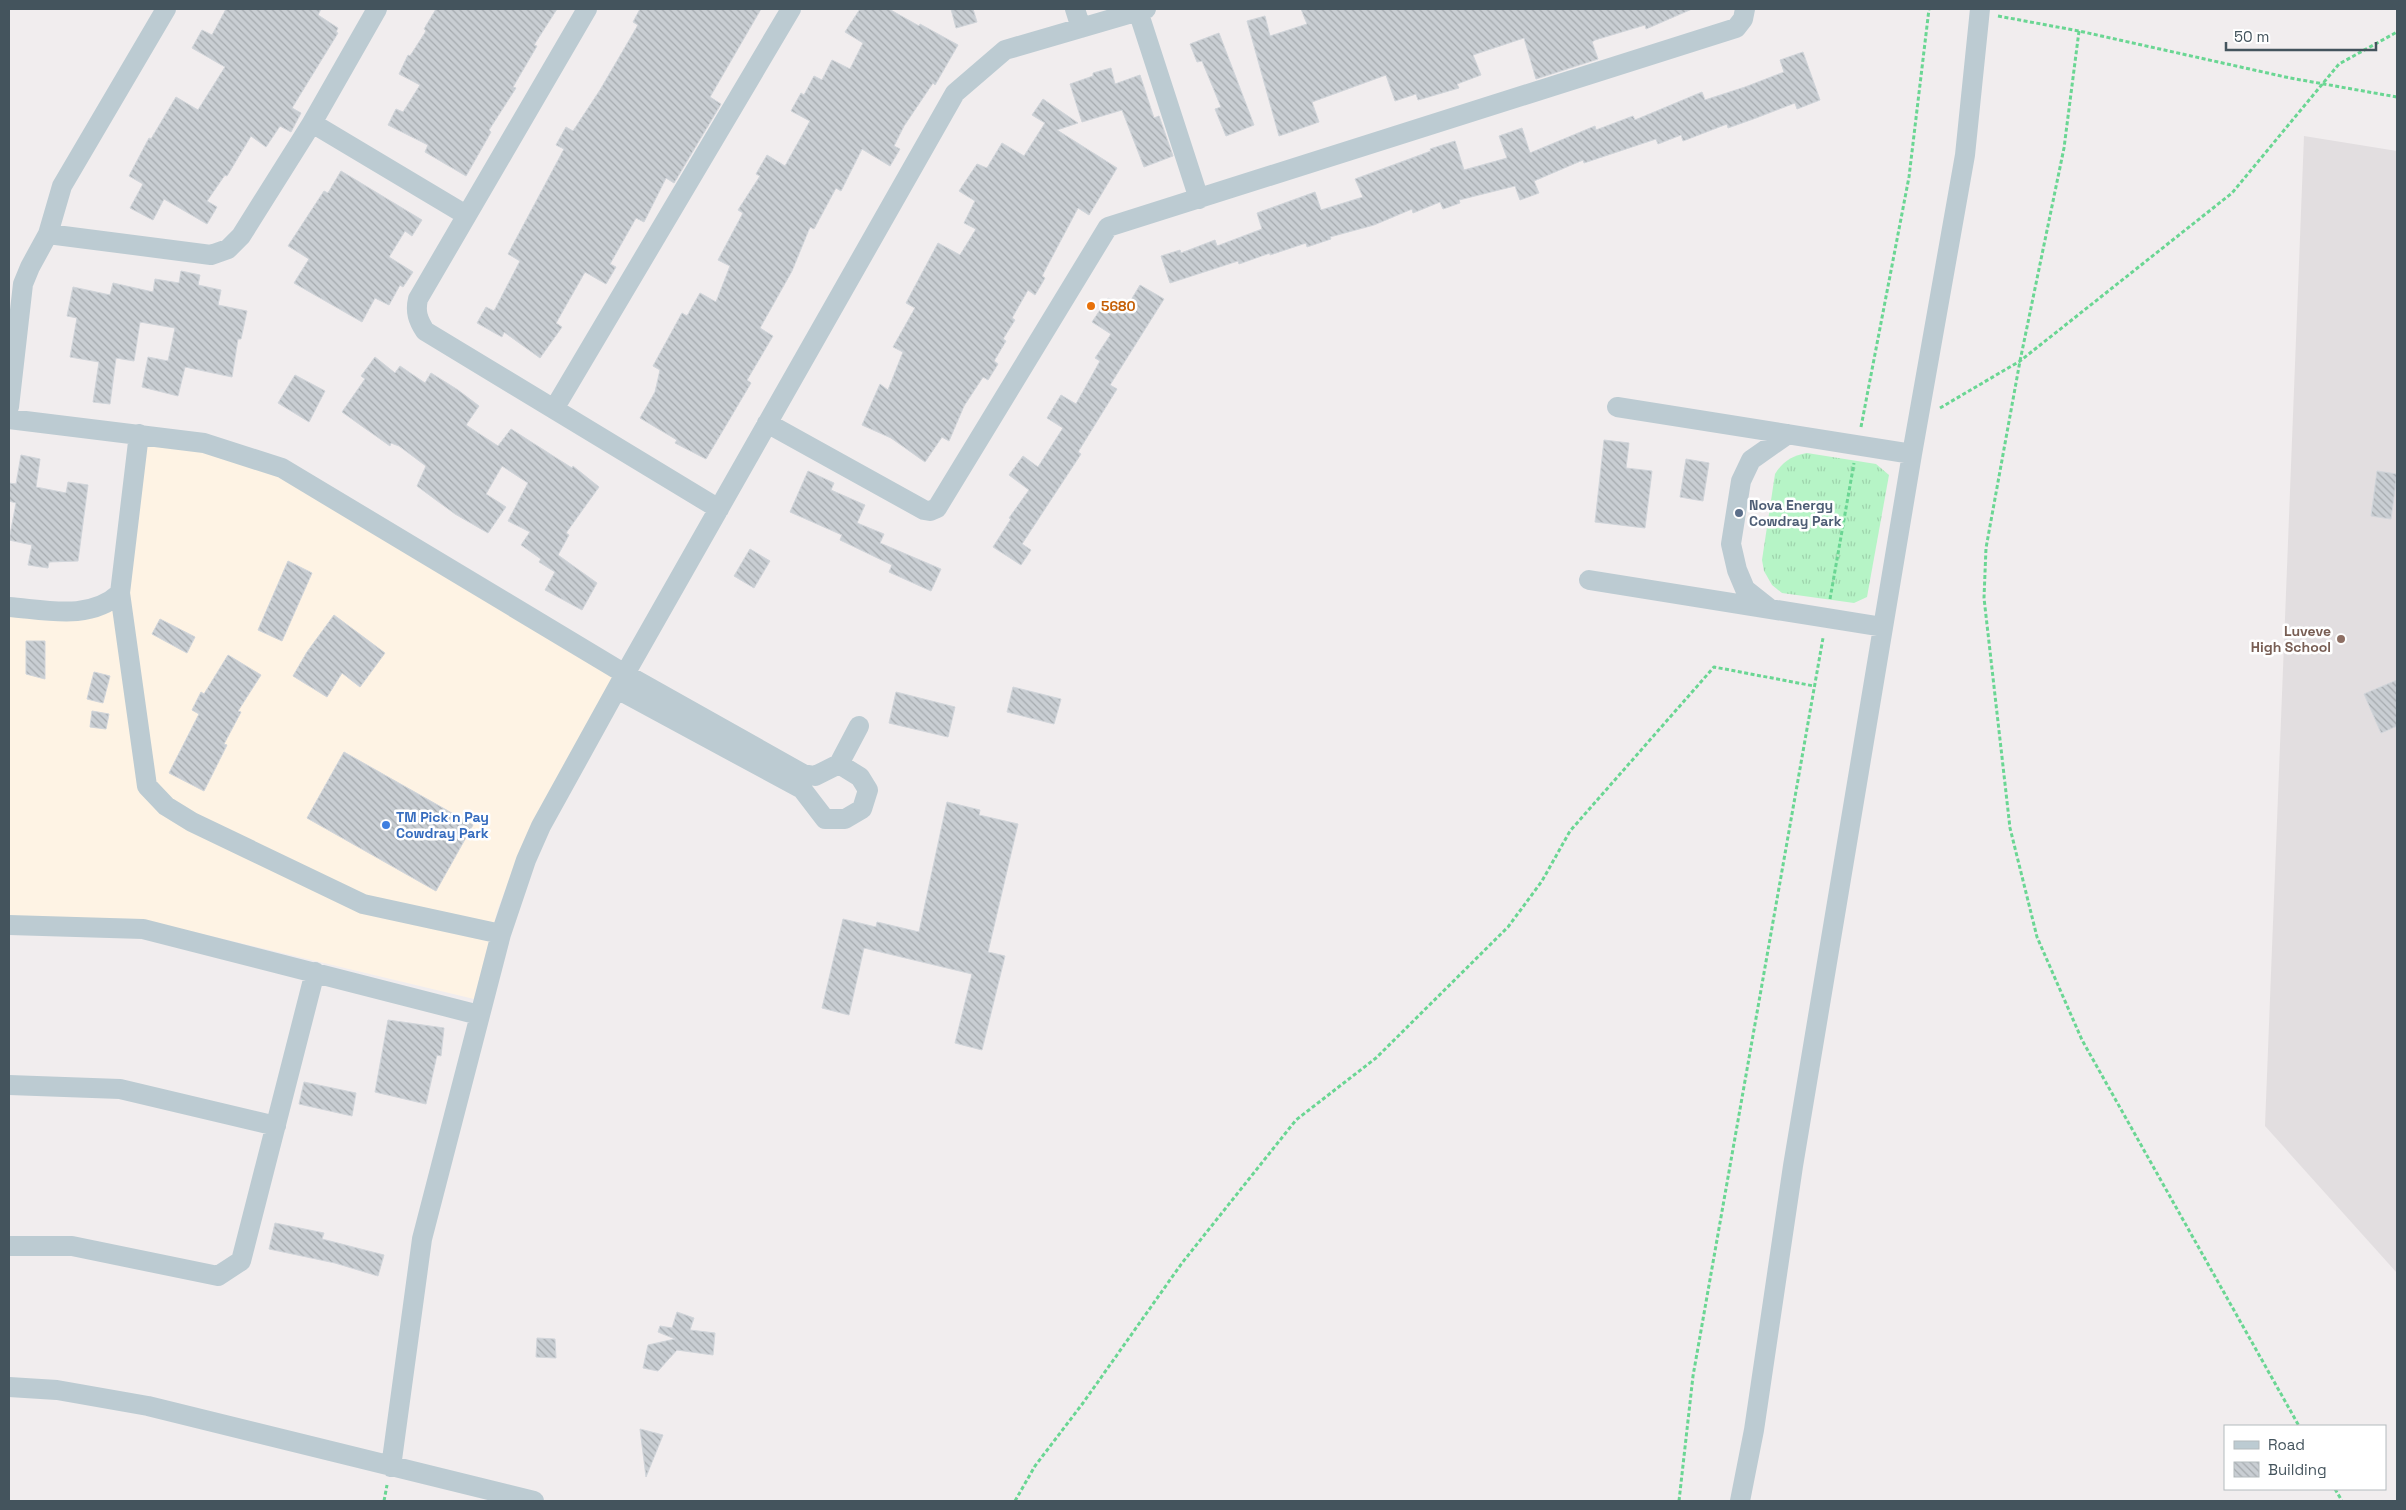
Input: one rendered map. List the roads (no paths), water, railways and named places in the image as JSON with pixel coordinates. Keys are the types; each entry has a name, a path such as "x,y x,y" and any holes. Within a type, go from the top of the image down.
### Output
{"street":[{"path":"9,407 23,284 48,234 62,186 166,9"},
{"path":"48,234 211,255 228,249 241,236 312,123 378,9"},
{"path":"587,9 418,299 416,309 418,320 425,331 719,509"},
{"path":"554,409 791,9"},
{"path":"1075,9 1081,28"},
{"path":"767,423 924,510 930,511 937,508 1108,227 1736,28 1743,19 1745,9"},
{"path":"391,1467 422,1239 501,934 523,869 541,826 621,681 955,93 1004,50 1142,10 1199,199"},
{"path":"1740,1501 1754,1430 1793,1166 1883,627 1965,155 1980,11"},
{"path":"312,123 466,215"},
{"path":"1618,407 1912,454"},
{"path":"9,419 204,443 282,468 621,681 802,789 825,819 845,818 862,809 868,790 860,777 839,764"},
{"path":"139,434 120,592 147,786 166,806 192,822 363,904 501,934"},
{"path":"1769,608 1745,589 1737,570 1731,544 1741,481 1751,460 1788,434"},
{"path":"1589,580 1883,627"},
{"path":"9,608 79,611 95,609 110,603 120,592"},
{"path":"621,681 803,774 815,776 839,764 859,726"},
{"path":"9,925 143,929 479,1015"},
{"path":"9,1246 72,1246 218,1276 241,1262 315,972"},
{"path":"9,1085 120,1090 276,1126"},
{"path":"9,1387 57,1390 148,1406 534,1501"}],"place":[{"name":"5680","path":"1091,306"},
{"name":"Nova Energy Cowdray Park","path":"1739,513"},
{"name":"Luveve High School","path":"2341,639"},
{"name":"TM Pick n Pay Cowdray Park","path":"386,825"}]}
